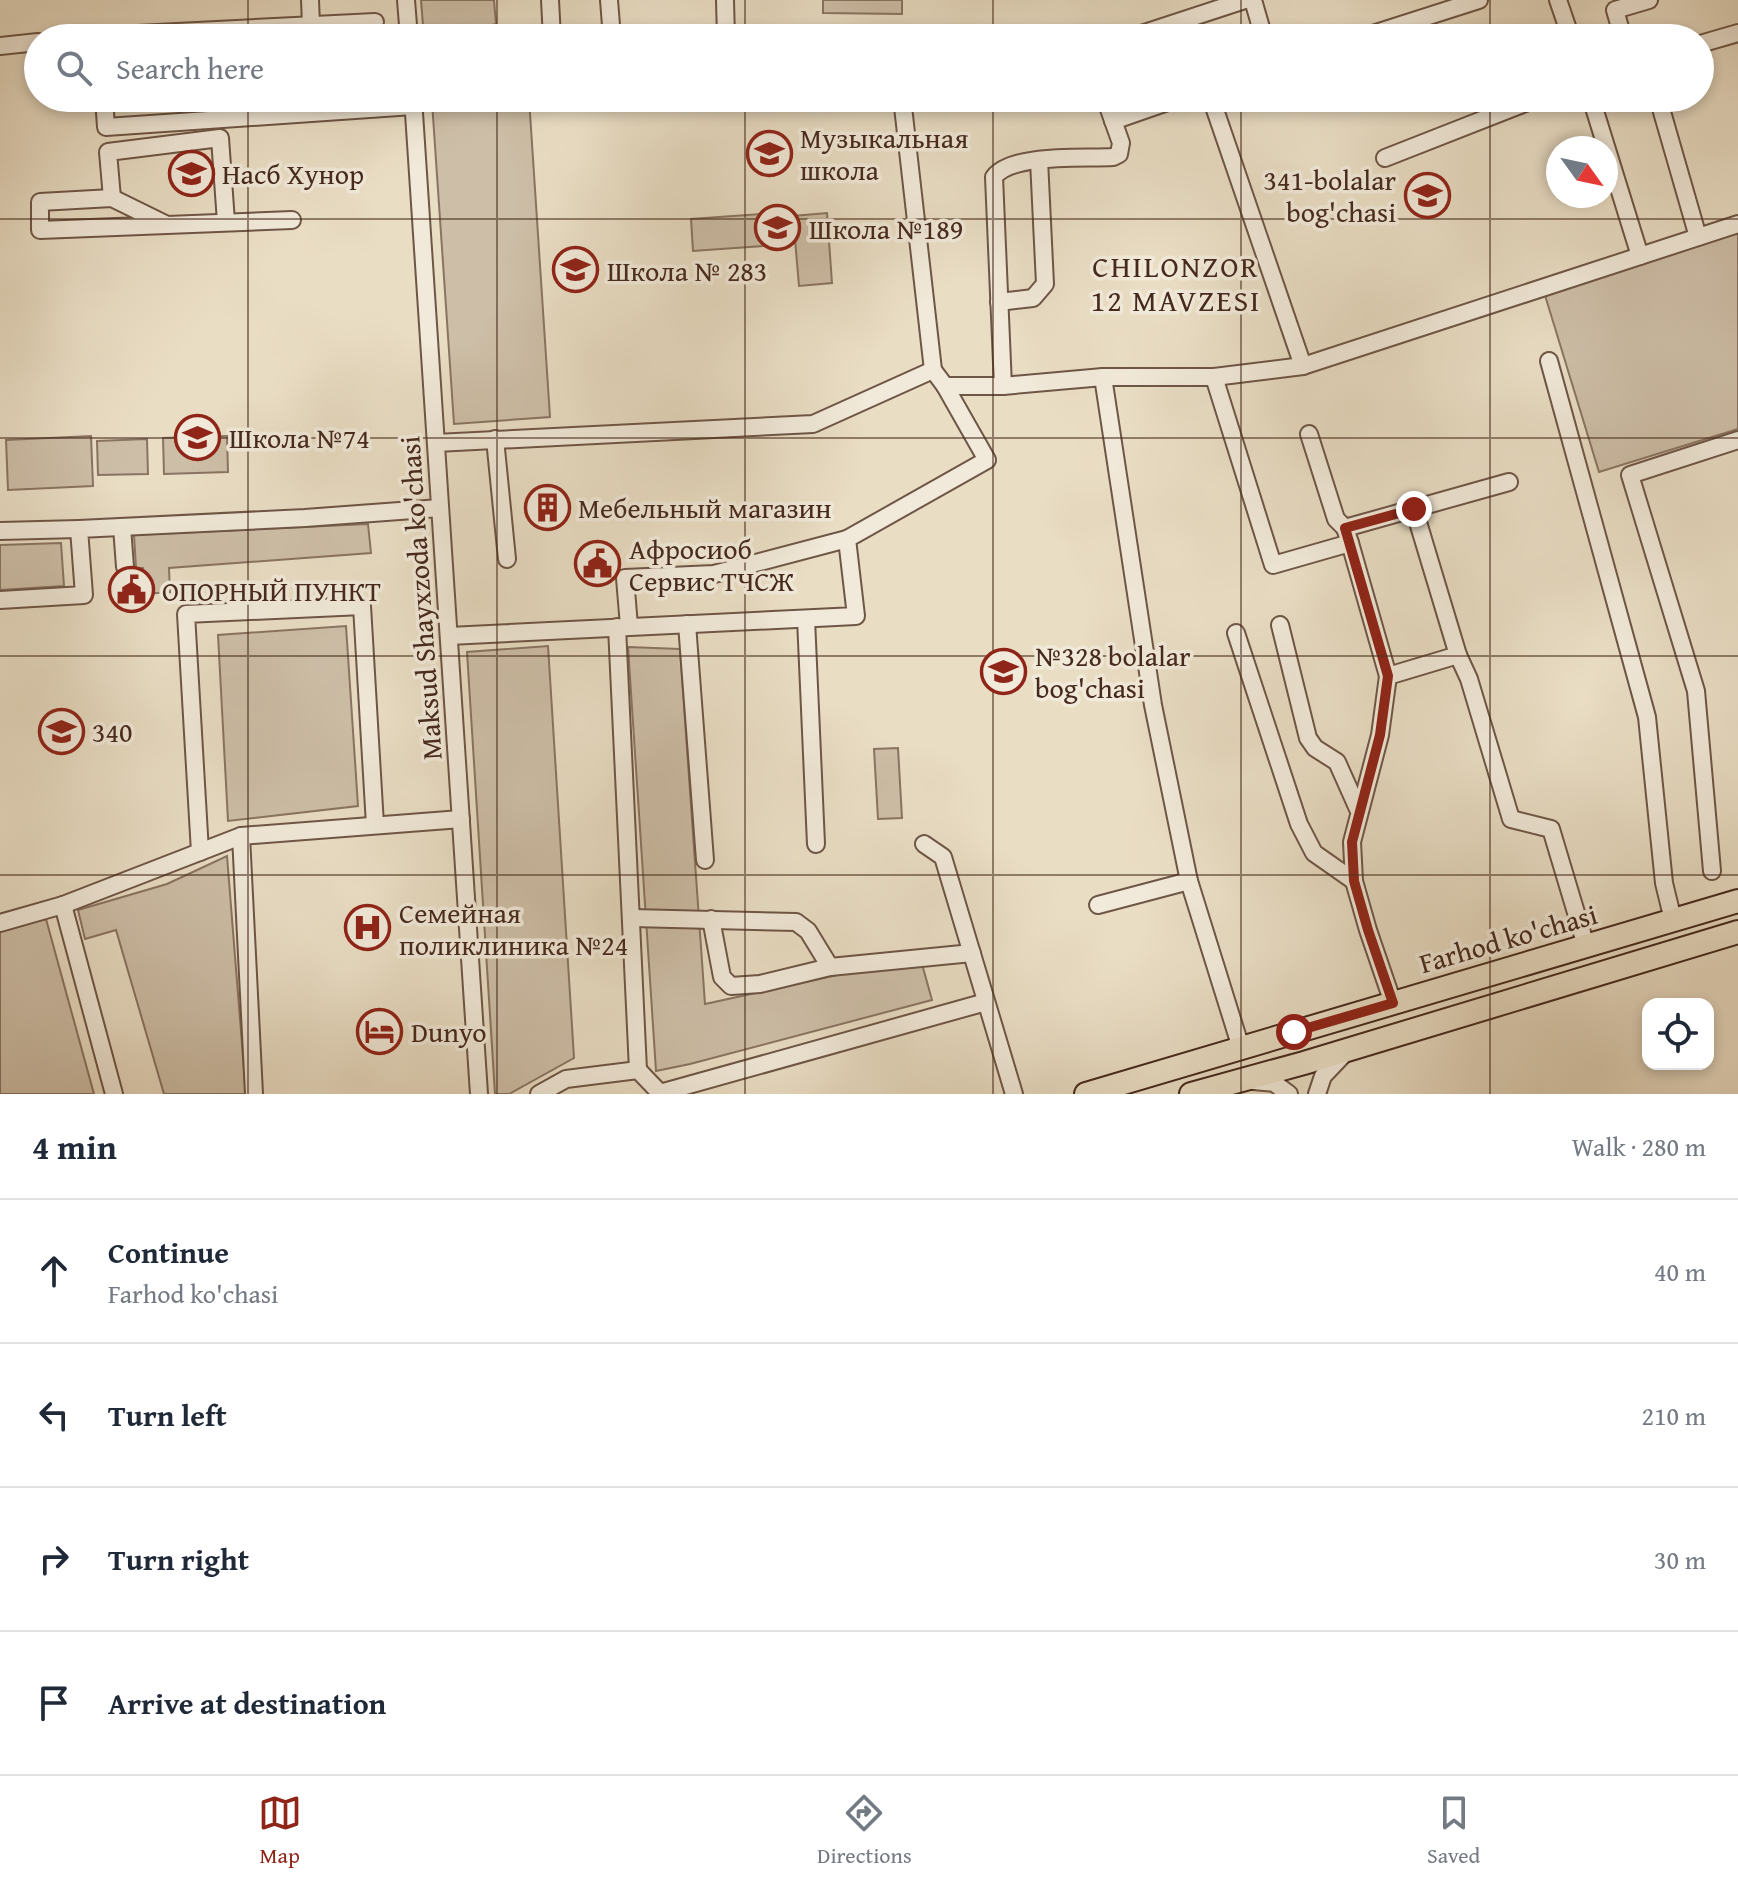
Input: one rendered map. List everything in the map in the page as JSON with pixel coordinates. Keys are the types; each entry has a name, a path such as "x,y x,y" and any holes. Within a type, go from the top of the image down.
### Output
{"main road":[{"name":"Farhod ko'chasi","path":"1086,1094 1738,901"},
{"path":"1191,1094 1349,1050 1738,932"},
{"path":"1294,1032 1304,1063"}],"street":[{"path":"310,0 311,24"},
{"path":"406,0 408,24"},
{"path":"550,0 551,24"},
{"path":"609,0 611,24"},
{"path":"725,0 726,24"},
{"path":"1172,24 1245,0"},
{"path":"1253,0 1260,24"},
{"path":"1404,24 1479,0"},
{"path":"1558,0 1566,24"},
{"path":"1619,24 1615,10 1649,0"},
{"path":"332,24 375,22"},
{"path":"1714,40 1738,33"},
{"path":"0,46 24,43"},
{"path":"105,112 112,198"},
{"path":"106,127 290,112"},
{"name":"Maksud Shayxzoda ko'chasi","path":"414,112 479,1094"},
{"path":"904,112 933,370 987,460 847,539 714,574 625,578 623,627 638,1070 660,1093 986,1002"},
{"path":"1003,386 994,177 1000,170 1025,161 1113,157 1119,154 1121,143 1110,112"},
{"path":"1113,121 1139,112"},
{"path":"1216,112 1303,366"},
{"path":"1385,158 1502,112"},
{"path":"1595,112 1640,256"},
{"path":"1662,112 1698,237"},
{"path":"108,152 220,138 226,222"},
{"path":"999,302 1033,298 1045,284 1039,160"},
{"path":"165,224 112,198 40,202 40,230 292,220"},
{"path":"945,386 1003,386 1103,377 1214,377 1303,366 1738,224"},
{"path":"1549,361 1647,717 1664,883 1673,920"},
{"path":"436,443 813,424 933,370"},
{"path":"1103,377 1153,705 1189,881 1241,1048"},
{"path":"1214,377 1273,565 1414,509 1509,482"},
{"path":"1309,434 1336,519 1348,536 1388,676 1380,735 1358,809 1352,842 1354,881 1393,1003"},
{"path":"495,439 507,559"},
{"path":"1712,871 1696,691 1630,475 1738,440"},
{"path":"0,531 305,518 440,508"},
{"path":"1414,509 1511,819 1551,829 1586,946"},
{"path":"122,527 125,567"},
{"path":"0,600 84,595 79,529"},
{"path":"449,636 856,616 847,539"},
{"path":"200,852 186,614 362,606 375,825"},
{"path":"806,619 816,844"},
{"path":"687,624 705,860"},
{"path":"1280,625 1308,738 1315,748 1337,762 1358,809"},
{"path":"1236,633 1299,824 1314,853 1354,881"},
{"path":"1388,676 1458,655"},
{"path":"0,923 63,905 241,836 461,819"},
{"path":"241,836 254,1094"},
{"path":"924,844 943,857 1014,1094"},
{"path":"1098,905 1189,881"},
{"path":"63,905 114,1094"},
{"path":"632,918 796,922 808,931 830,967"},
{"path":"711,919 722,977 731,986 760,984 830,967 972,953"},
{"path":"1316,1094 1323,1076 1349,1050"},
{"path":"1304,1063 1316,1094"},
{"path":"539,1094 566,1079 638,1070"},
{"path":"1240,1080 1274,1083 1289,1094"}],"shaded area":[{"path":"421,0 494,0 496,24 423,24"},
{"path":"823,0 902,0 902,14 823,13"},
{"path":"433,112 530,112 550,417 454,424"},
{"path":"827,213 832,283 799,286 793,216"},
{"path":"761,214 763,246 693,251 691,219"},
{"path":"1738,232 1738,429 1599,472 1544,292"},
{"path":"91,436 93,486 8,490 6,440"},
{"path":"227,436 228,472 164,474 163,438"},
{"path":"147,439 148,474 98,475 97,441"},
{"path":"368,524 371,553 169,568 170,592 145,594 143,568 136,568 134,535"},
{"path":"61,543 64,586 0,590 0,545"},
{"path":"346,626 358,806 228,821 218,635"},
{"path":"548,646 574,1058 509,1094 495,1094 467,652"},
{"path":"628,647 680,649 705,1004 920,957 932,1000 656,1071"},
{"path":"898,748 902,818 878,819 874,749"},
{"path":"227,856 246,1094 164,1094 116,930 85,939 78,910 167,884"},
{"path":"46,919 94,1094 0,1094 0,932"}],"place":[{"name":"Музыкальная школа","path":"769,153"},
{"name":"Насб Хунор","path":"191,173"},
{"name":"341-bolalar bog'chasi","path":"1427,195"},
{"name":"Школа №189","path":"778,228"},
{"name":"Школа № 283","path":"576,270"},
{"name":"Школа №74","path":"198,437"},
{"name":"Мебельный магазин","path":"547,507"},
{"name":"Афросиоб Сервис ТЧСЖ","path":"598,564"},
{"name":"ОПОРНЫЙ ПУНКТ","path":"131,590"},
{"name":"№328 bolalar bog'chasi","path":"1004,671"},
{"name":"340","path":"61,731"},
{"name":"Семейная поликлиника №24","path":"368,928"},
{"name":"Dunyo","path":"380,1031"}],"district":[{"name":"CHILONZOR 12 MAVZESI","path":"1176,283"}],"route":[{"path":"1294,1032 1393,1003 1354,881 1352,842 1358,809 1380,735 1388,676 1345,528 1414,509"}]}
